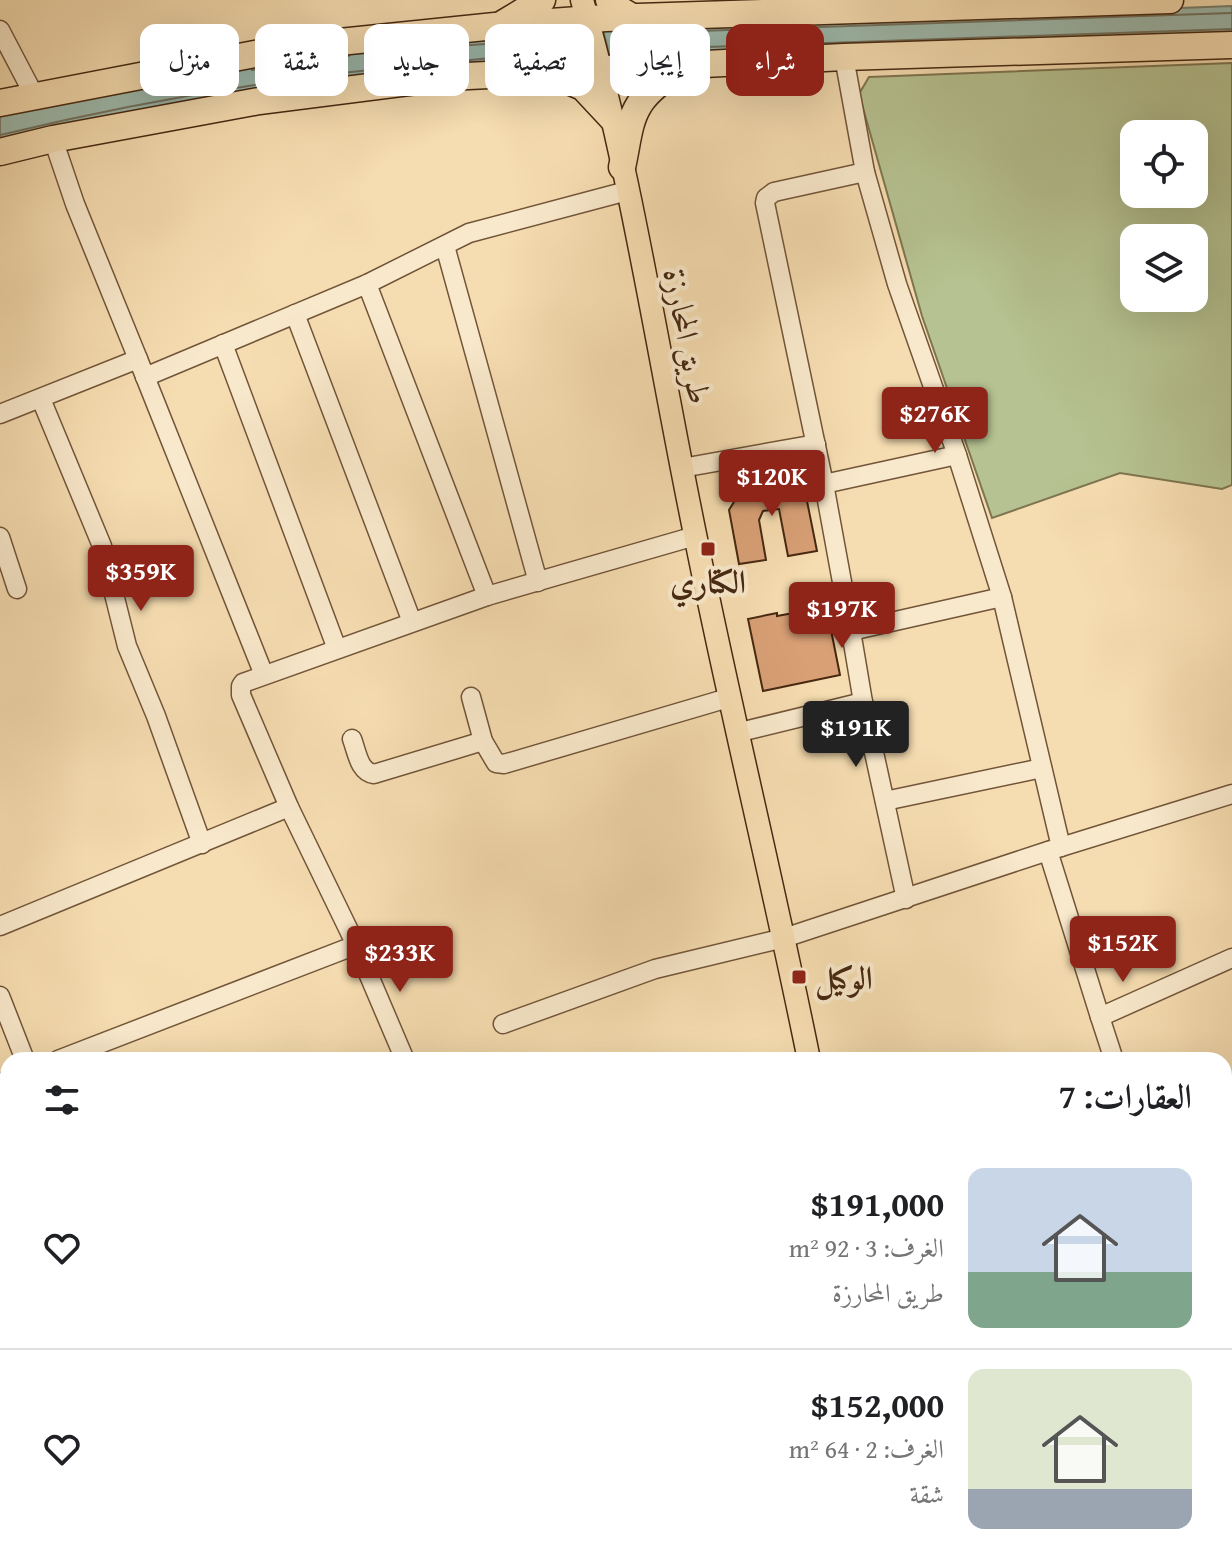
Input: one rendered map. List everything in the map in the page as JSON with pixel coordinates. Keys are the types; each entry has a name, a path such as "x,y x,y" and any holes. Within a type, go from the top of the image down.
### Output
{"highway":[{"path":"500,24 542,0"},
{"path":"512,24 587,15 636,17 1170,0"},
{"path":"0,103 291,47 485,27"},
{"path":"710,64 1232,45"},
{"path":"594,65 610,65"},
{"path":"0,152 53,139 319,92 485,75"},
{"path":"624,179 632,121 645,96"}],"main road":[{"path":"607,0 636,17"},
{"name":"طريق المحارزة","path":"587,15 615,124 728,698 807,1052"},
{"path":"590,96 615,124"}],"street":[{"path":"0,30 34,95"},
{"path":"844,57 865,172 905,310 957,455 1002,597 1042,768 1054,849 1111,1052"},
{"path":"53,139 75,204 264,675"},
{"path":"865,172 774,192 765,203 824,484 863,702 906,899"},
{"path":"145,377 367,284 469,233 624,179"},
{"path":"445,246 538,582"},
{"path":"367,284 487,596"},
{"path":"295,314 412,622"},
{"path":"223,344 337,649"},
{"path":"0,414 138,359"},
{"path":"41,399 102,546 127,646 202,844"},
{"path":"682,468 816,444"},
{"path":"824,484 957,455"},
{"path":"402,1052 356,945 289,807 240,690 243,683 487,596 695,536"},
{"path":"0,537 17,589"},
{"path":"851,631 1002,597"},
{"path":"471,697 491,758 496,763 504,764 728,698"},
{"path":"736,733 863,702"},
{"path":"352,739 362,768 374,774 483,741"},
{"path":"885,801 1042,768"},
{"path":"503,1024 655,969 784,938 1232,794"},
{"path":"0,926 289,807"},
{"path":"79,1052 356,945"},
{"path":"1100,1017 1232,958"},
{"path":"0,996 22,1052"}],"green space":[{"path":"1232,63 1232,485 1222,489 1120,473 992,518 922,316 859,94 869,77"}],"water":[{"path":"1232,6 1232,37 824,51 824,24 760,24"},
{"path":"726,25 726,54 710,55 710,26"},
{"path":"603,30 610,30 610,58"},
{"path":"485,39 485,71 469,73 469,41"},
{"path":"364,52 364,89 348,92 348,53"},
{"path":"255,63 255,96 319,96 0,144 0,110 140,82 140,96 239,96 239,65"}],"building":[{"path":"802,476 817,551 788,556 779,509 763,511 759,520 766,560 739,564 729,510 744,486"},
{"path":"825,600 840,675 763,691 748,619 799,612 798,606"}],"place":[{"name":"الكتاري","path":"708,549"},
{"name":"الوكيل","path":"799,977"}]}
